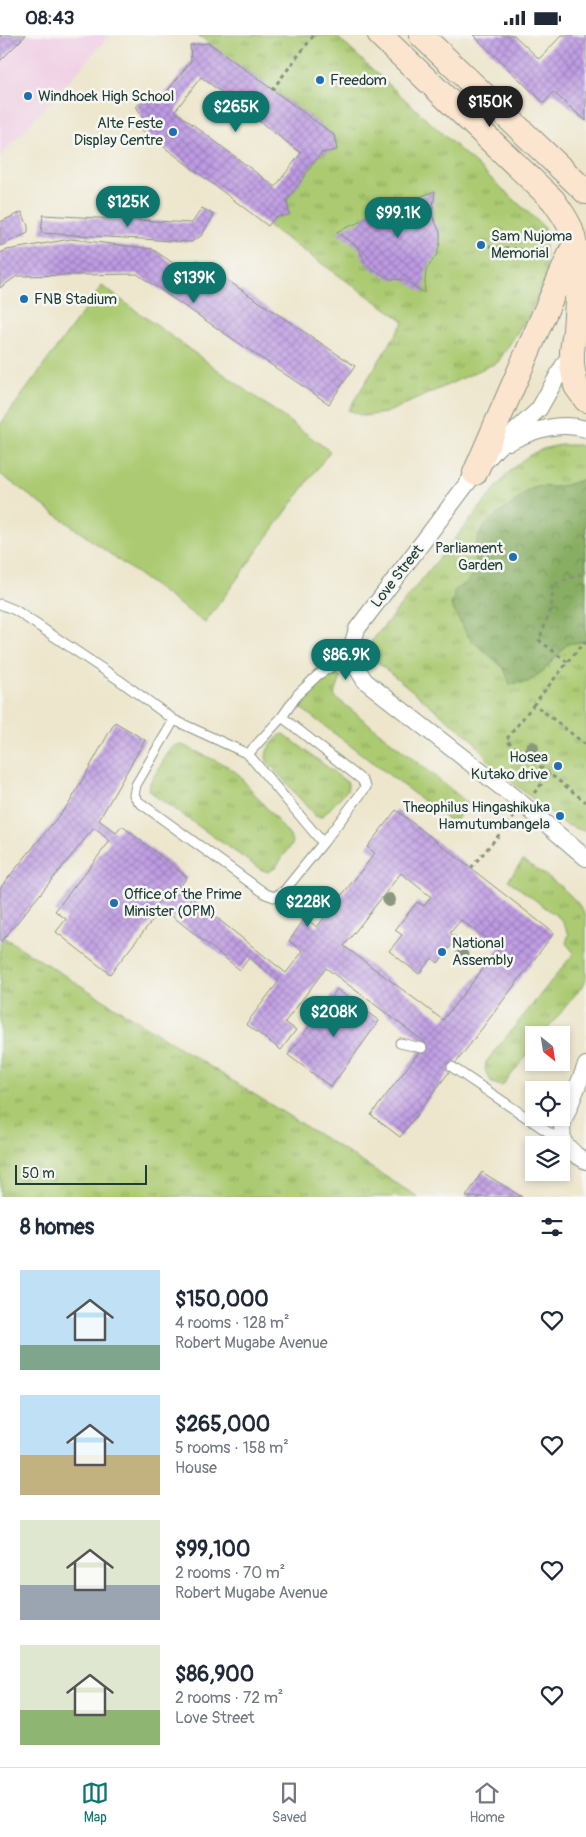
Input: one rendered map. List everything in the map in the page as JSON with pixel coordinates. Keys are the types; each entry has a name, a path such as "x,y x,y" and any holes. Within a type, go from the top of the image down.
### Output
{"main road":[{"path":"380,35 553,200 571,228 575,245 578,276 578,331 572,366 576,386 586,400"},
{"path":"421,35 586,192"},
{"path":"475,473 575,245"}],"street":[{"name":"Love Street","path":"349,656 357,629 475,473 496,449 539,409 578,331"},
{"path":"496,449 524,435 546,428 566,425 586,429"},
{"path":"349,656 365,681 524,805 586,858"},
{"path":"563,1136 562,1125 586,1065"},
{"path":"570,1149 586,1161"}],"lane":[{"path":"0,604 15,610 119,680 174,720 248,755 323,843"},
{"path":"248,755 282,717 298,694 318,675 349,656"},
{"path":"174,720 136,785 134,795 139,802 266,895 274,897 284,891 366,787 362,781 282,717"},
{"path":"400,1043 422,1048"},
{"path":"452,1067 554,1136"}],"path":[{"path":"272,90 314,35"},
{"path":"481,245 551,254 575,245"},
{"path":"567,661 539,640 552,606 553,585 586,572"},
{"path":"586,644 584,642 567,661 506,740 586,802"},
{"path":"534,704 586,745"},
{"path":"471,868 550,774"}],"shaded area":[{"name":"Windhoek High School","path":"0,35 110,35 0,157"}],"green space":[{"path":"198,35 335,35 544,227 546,278 530,313 498,362 386,413 363,416 348,410 404,321 268,226 275,217 289,215 287,200 321,153 336,150 334,135"},
{"path":"102,286 330,451 205,623 0,474 0,425"},
{"name":"Parliament Garden","path":"561,445 578,445 586,448 586,832 565,824 496,770 473,740 377,662 371,653 371,642 509,472 532,454"},
{"path":"586,478 586,641 567,644 544,670 528,682 510,685 504,668 469,638 451,605 456,589 466,583 476,573 475,548 478,538 487,523 528,490 573,483"},
{"path":"331,673 341,678 334,696 468,803 454,824 298,706 300,694 319,676"},
{"path":"284,734 348,783 348,789 323,816 315,816 267,761 266,754 269,747 280,735"},
{"path":"182,745 227,766 237,773 290,836 293,843 275,868 268,872 260,869 149,790 150,783 171,748"},
{"path":"523,860 566,891 580,906 586,915 586,981 550,1026 525,1026 525,1058 502,1086 492,1083 485,1070 486,1062 574,953 566,943 569,934 561,919 508,880"},
{"path":"0,935 418,1197 0,1197"}],"building":[{"path":"0,35 26,35 0,61"},
{"path":"473,35 514,35 539,59 562,35 586,35 586,121 553,92 544,103"},
{"name":"Alte Feste Display Centre","path":"209,43 334,135 337,150 321,153 287,200 289,215 275,217 268,226 139,128 144,121 136,106 142,102 161,99 191,61 190,45","holes":["201,77 301,153 275,187 175,111"]},
{"path":"435,191 432,215 440,232 440,243 437,254 426,270 424,293 404,280 391,279 373,270 364,261 359,248 336,232 362,221 379,203 402,198 412,200"},
{"path":"202,208 214,215 201,236 191,242 41,233 43,215 192,223"},
{"path":"22,212 28,226 28,233 0,246 0,222"},
{"path":"71,239 152,249 188,273 197,260 355,366 329,404 137,274 17,276 0,288 0,253 7,250"},
{"path":"115,722 145,740 99,820 116,833 122,826 187,877 179,888 286,973 303,951 289,941 305,918 317,927 375,853 367,847 396,810 554,933 400,1137 371,1115 426,1043 326,968 285,1022 296,1030 281,1050 246,1024 279,981 249,958 240,970 162,908 110,974 56,932 66,919 55,911 110,841 94,828 0,941 0,888 70,802","holes":["401,873 431,897 424,906 417,902 395,930 402,935 389,951 419,974 432,958 438,963 457,938 450,933 461,920 499,948 443,1020 344,946"]},
{"path":"337,989 379,1021 331,1087 288,1055"},
{"path":"482,1172 522,1197 466,1197"}],"place":[{"name":"Freedom","path":"320,80"},
{"name":"Windhoek High School","path":"28,96"},
{"name":"Alte Feste Display Centre","path":"173,132"},
{"name":"Sam Nujoma Memorial","path":"481,245"},
{"name":"FNB Stadium","path":"24,299"},
{"name":"Parliament Garden","path":"513,557"},
{"name":"Hosea Kutako drive","path":"558,766"},
{"name":"Theophilus Hingashikuka Hamutumbangela","path":"560,816"},
{"name":"Office of the Prime Minister (OPM)","path":"114,903"},
{"name":"National Assembly","path":"442,952"}]}
